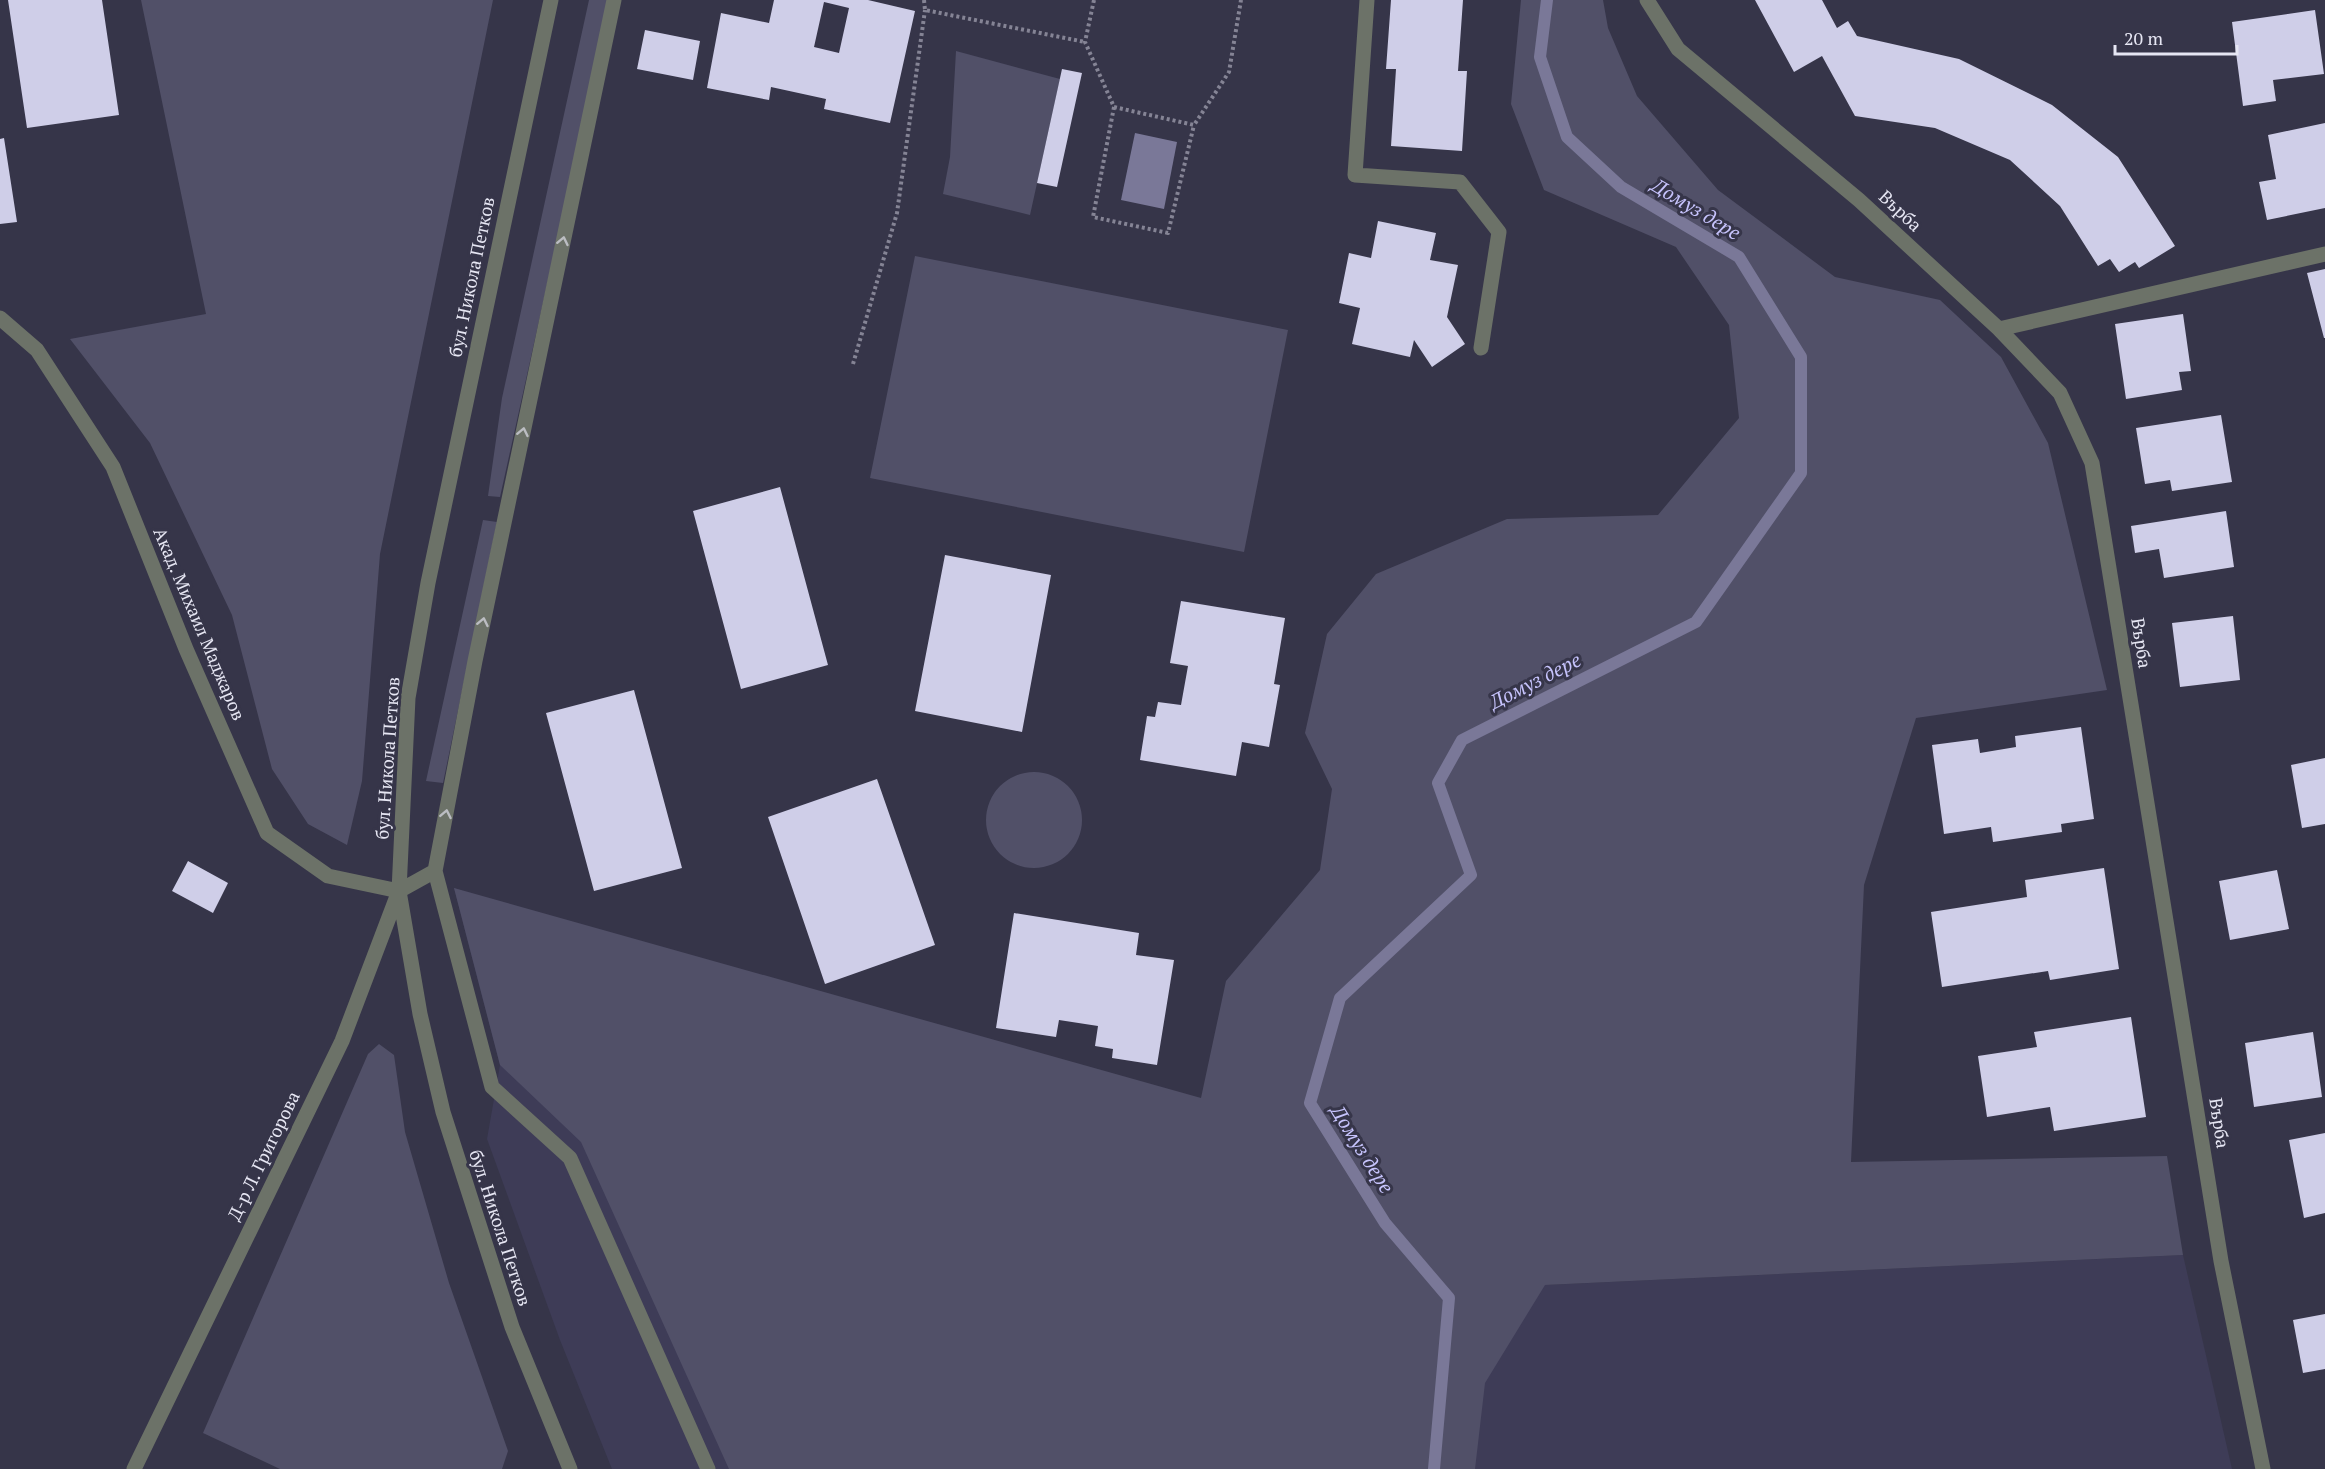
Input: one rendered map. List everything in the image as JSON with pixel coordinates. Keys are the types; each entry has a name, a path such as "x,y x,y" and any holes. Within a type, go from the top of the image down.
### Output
{"street":[{"name":"бул. Никола Петков","path":"550,0 428,583 408,698 399,891 420,1014 443,1112 512,1327 570,1469"},
{"path":"614,0 475,661 435,871 492,1087 570,1158 708,1469"},
{"path":"1367,0 1355,175 1460,182 1499,232 1481,348"},
{"name":"Върба","path":"1647,0 1678,49 1859,200 1999,328 2060,393 2092,463 2221,1261 2264,1469"},
{"path":"1999,328 2325,254"},
{"name":"Акад. Михаил Маджаров","path":"0,318 37,350 113,467 186,649 267,833 328,876 399,891"},
{"path":"399,891 435,871"},
{"name":"Д-р Л. Григорова","path":"134,1469 342,1041 399,891"}],"path":[{"path":"853,364 897,213 925,10 924,0"},
{"path":"1094,0 1085,42 1114,107 1093,217 1168,233 1194,125 1229,72 1241,0"},
{"path":"925,10 1085,42"},
{"path":"1114,107 1194,125"}],"shaded area":[{"path":"141,0 493,0 380,554 362,781 347,845 308,824 272,769 232,615 150,443 70,339 206,314"},
{"path":"589,0 610,0 500,497 488,496 502,398"},
{"path":"1521,0 1603,0 1608,28 1637,96 1718,190 1835,277 1940,300 2001,357 2048,443 2107,690 1916,718 1864,885 1851,1162 2167,1156 2183,1255 1545,1285 1485,1383 1475,1469 729,1469 581,1142 500,1065 454,888 1201,1098 1226,981 1320,870 1332,789 1305,733 1327,634 1376,574 1507,519 1658,515 1739,418 1729,325 1676,247 1544,190 1511,104"},
{"path":"956,51 1060,79 1030,215 943,194 950,157"},
{"path":"1135,133 1177,142 1164,209 1121,200"},
{"path":"915,256 1288,330 1244,552 870,478"},
{"path":"483,520 497,522 443,783 426,781"},
{"path":"1025,772 1043,772 1061,780 1074,793 1082,811 1079,839 1061,860 1043,868 1025,868 1007,860 994,847 986,829 986,811 994,793 1007,780"},
{"path":"454,888 1545,1285 2183,1255 2232,1469 612,1469 560,1340 487,1139 500,1065"},
{"path":"379,1044 394,1055 405,1132 449,1283 508,1451 502,1469 280,1469 203,1433 368,1054"}],"building":[{"path":"8,0 102,0 119,115 27,128"},
{"path":"774,0 868,0 915,11 890,123 824,109 826,99 771,87 769,100 707,88 721,13 769,23","holes":["824,2 849,8 839,53 814,47"]},
{"path":"1391,0 1463,0 1458,71 1467,71 1462,151 1391,146 1396,69 1386,69"},
{"path":"1755,0 1822,0 1837,28 1848,21 1857,36 1959,59 2052,105 2118,157 2175,246 2139,268 2135,262 2119,272 2110,259 2098,266 2060,206 2010,160 1935,128 1855,116 1822,56 1794,72"},
{"path":"2315,10 2324,74 2273,80 2276,101 2243,106 2232,22"},
{"path":"645,30 700,41 693,80 637,69"},
{"path":"1062,69 1082,73 1057,187 1037,183"},
{"path":"2325,123 2325,208 2267,220 2259,182 2276,179 2268,135"},
{"path":"4,138 17,222 0,224 0,139"},
{"path":"1378,221 1436,233 1430,260 1458,265 1447,317 1465,344 1432,367 1414,340 1410,357 1352,344 1360,308 1339,303 1349,253 1371,258"},
{"path":"2325,269 2325,338 2324,338 2307,273"},
{"path":"2183,314 2191,371 2179,372 2182,390 2126,399 2115,324"},
{"path":"2221,415 2232,482 2172,491 2170,480 2145,484 2136,428"},
{"path":"780,487 828,665 741,689 693,511"},
{"path":"2226,511 2234,567 2164,578 2159,549 2135,553 2131,526"},
{"path":"945,555 1051,575 1022,732 915,711"},
{"path":"1181,601 1285,618 1274,684 1280,685 1269,747 1242,742 1236,776 1140,760 1147,716 1155,717 1158,702 1181,705 1188,666 1170,663"},
{"path":"2233,616 2240,680 2180,687 2172,623"},
{"path":"634,690 682,868 594,891 546,713"},
{"path":"2081,727 2094,819 2061,824 2062,832 1993,842 1991,827 1944,834 1932,745 1978,739 1980,753 2016,747 2015,736"},
{"path":"2325,758 2325,824 2302,828 2291,765"},
{"path":"877,779 935,945 825,984 768,817"},
{"path":"188,861 228,883 213,913 172,891"},
{"path":"2104,868 2119,969 2050,980 2048,971 1942,987 1931,912 2027,897 2025,880"},
{"path":"2277,870 2289,929 2230,940 2219,881"},
{"path":"1014,913 1139,933 1136,955 1174,960 1157,1065 1112,1058 1113,1049 1095,1046 1098,1026 1059,1020 1056,1037 996,1028"},
{"path":"2131,1017 2146,1117 2054,1131 2050,1107 1987,1117 1978,1056 2037,1047 2034,1032"},
{"path":"2313,1032 2322,1097 2254,1107 2245,1043"},
{"path":"2325,1133 2325,1213 2304,1218 2289,1140"},
{"path":"2325,1314 2325,1369 2303,1373 2293,1320"}],"waterway":[{"name":"Домуз дере","path":"1434,1469 1449,1298 1385,1223 1310,1103 1340,998 1471,875 1438,783 1462,740 1696,622 1801,473 1801,357 1739,257 1621,187 1567,137 1540,57 1547,0"}]}
